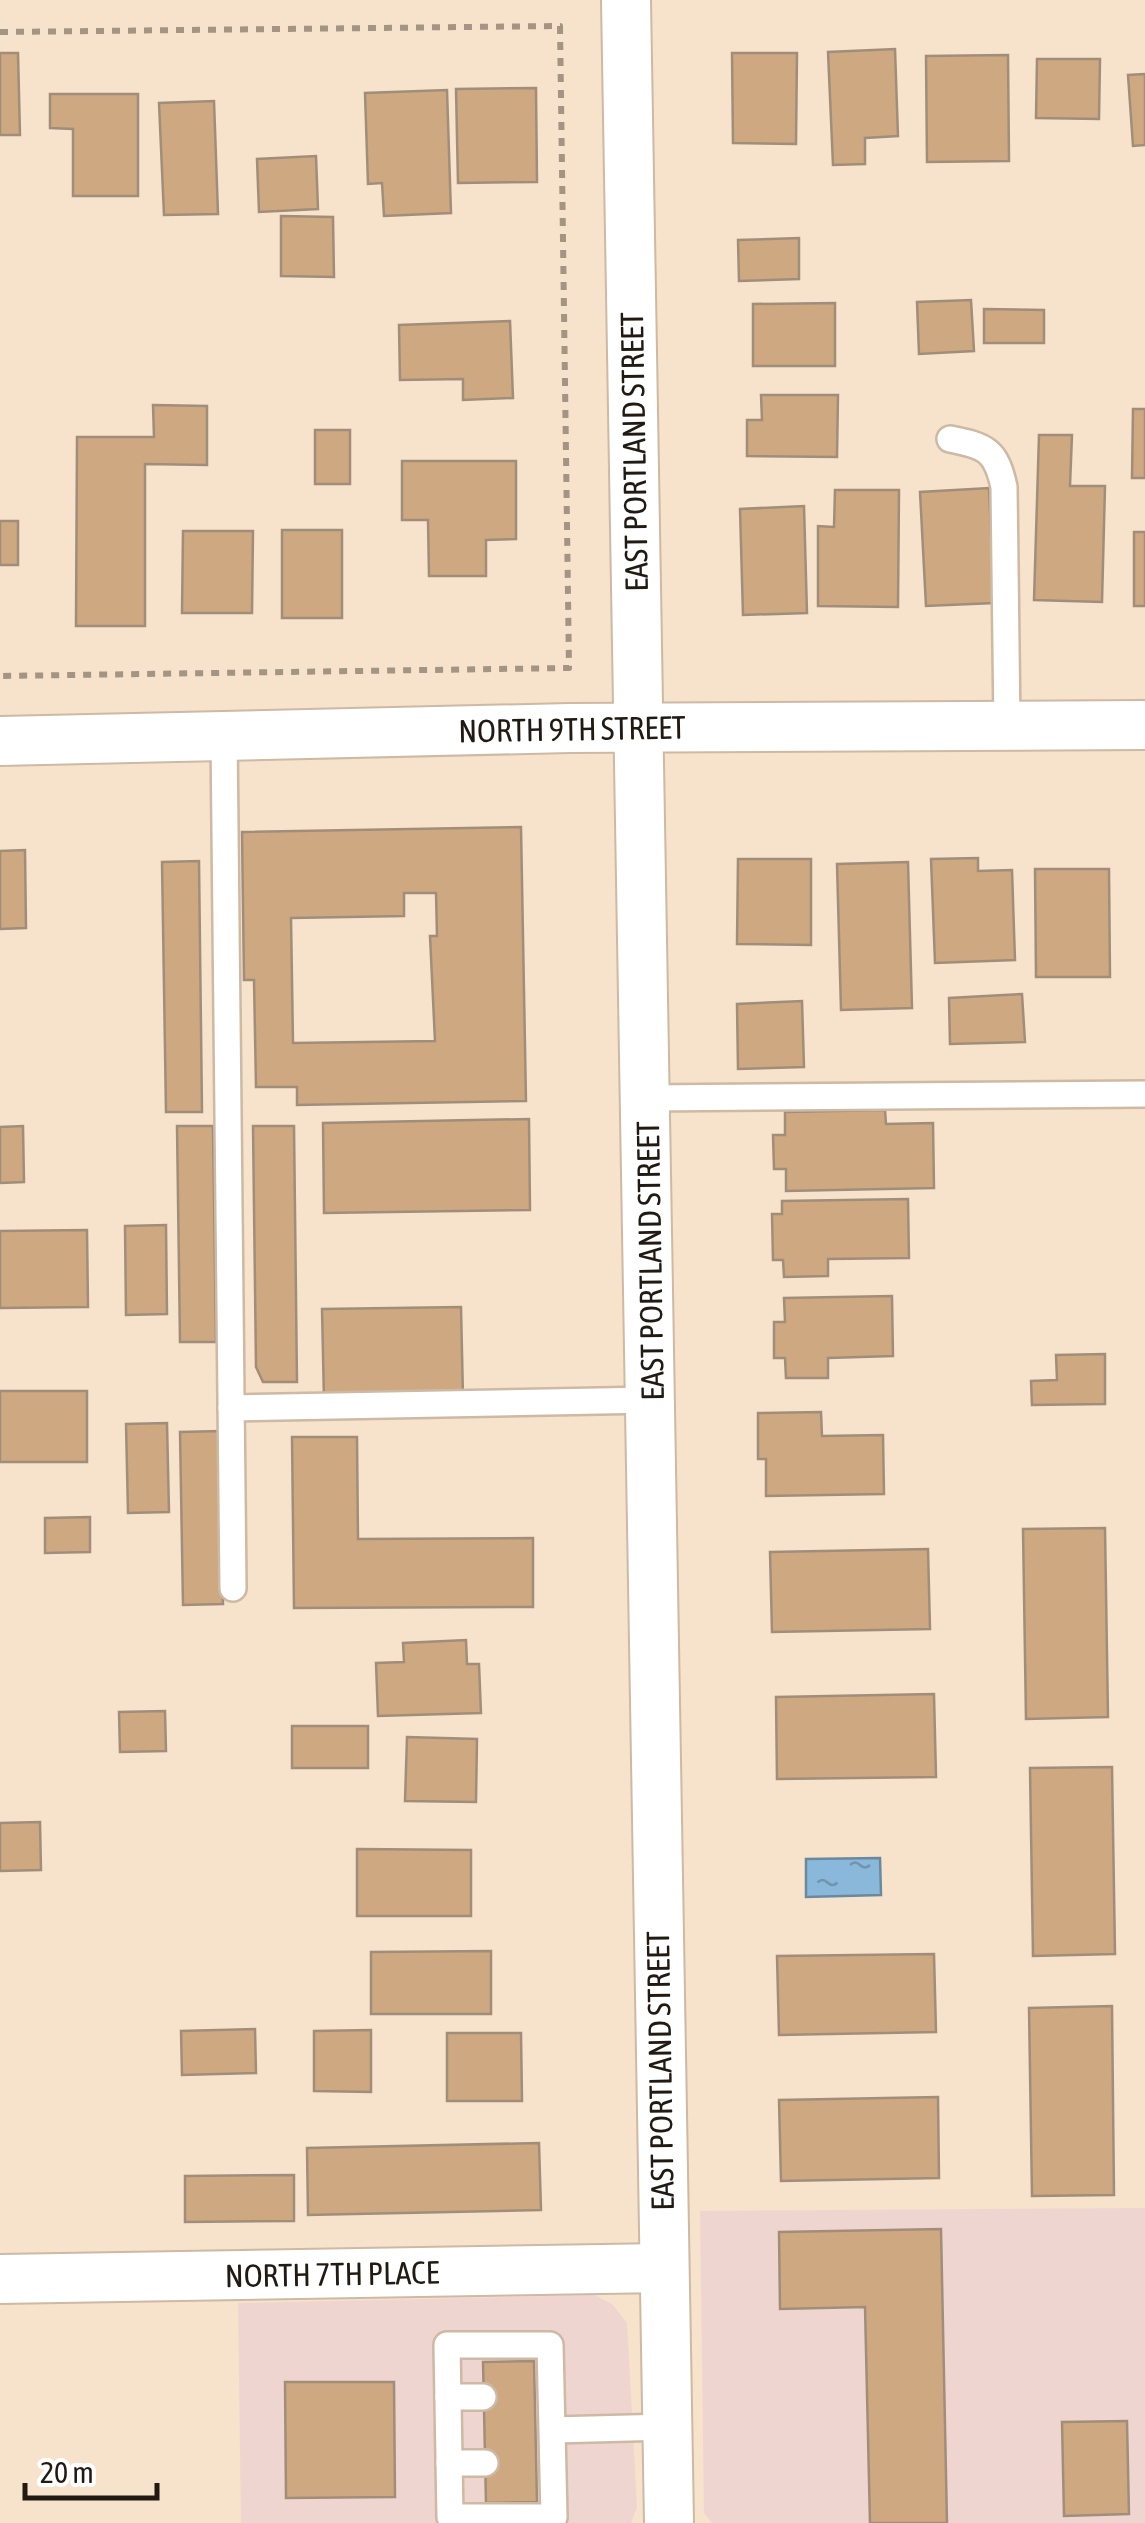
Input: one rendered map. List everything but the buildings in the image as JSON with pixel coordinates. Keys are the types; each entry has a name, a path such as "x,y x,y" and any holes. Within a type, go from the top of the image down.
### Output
{"street":[{"name":"EAST PORTLAND STREET","path":"626,0 668,2523"},
{"name":"NORTH 9TH STREET","path":"0,741 224,734 1145,724"},
{"name":"NORTH 7TH PLACE","path":"0,2279 664,2268"}],"lane":[{"path":"950,439 980,445 990,453 998,461 1004,487 1006,725"},
{"path":"224,734 233,1588"},
{"path":"647,1098 1145,1094"},
{"path":"231,1408 652,1400"},
{"path":"447,2345 550,2345 544,2395 554,2430 545,2462 554,2517 450,2517 448,2397 447,2345"},
{"path":"448,2397 483,2397"},
{"path":"554,2430 667,2427"},
{"path":"449,2464 485,2464"}],"path":[{"path":"0,32 560,26 569,668 0,676"}],"shaded area":[{"path":"1145,2208 1145,2523 712,2523 704,2513 700,2211"},
{"path":"595,2295 612,2304 627,2323 637,2507 631,2523 241,2523 238,2303"}],"water":[{"path":"880,1858 881,1895 806,1897 806,1859"}]}
